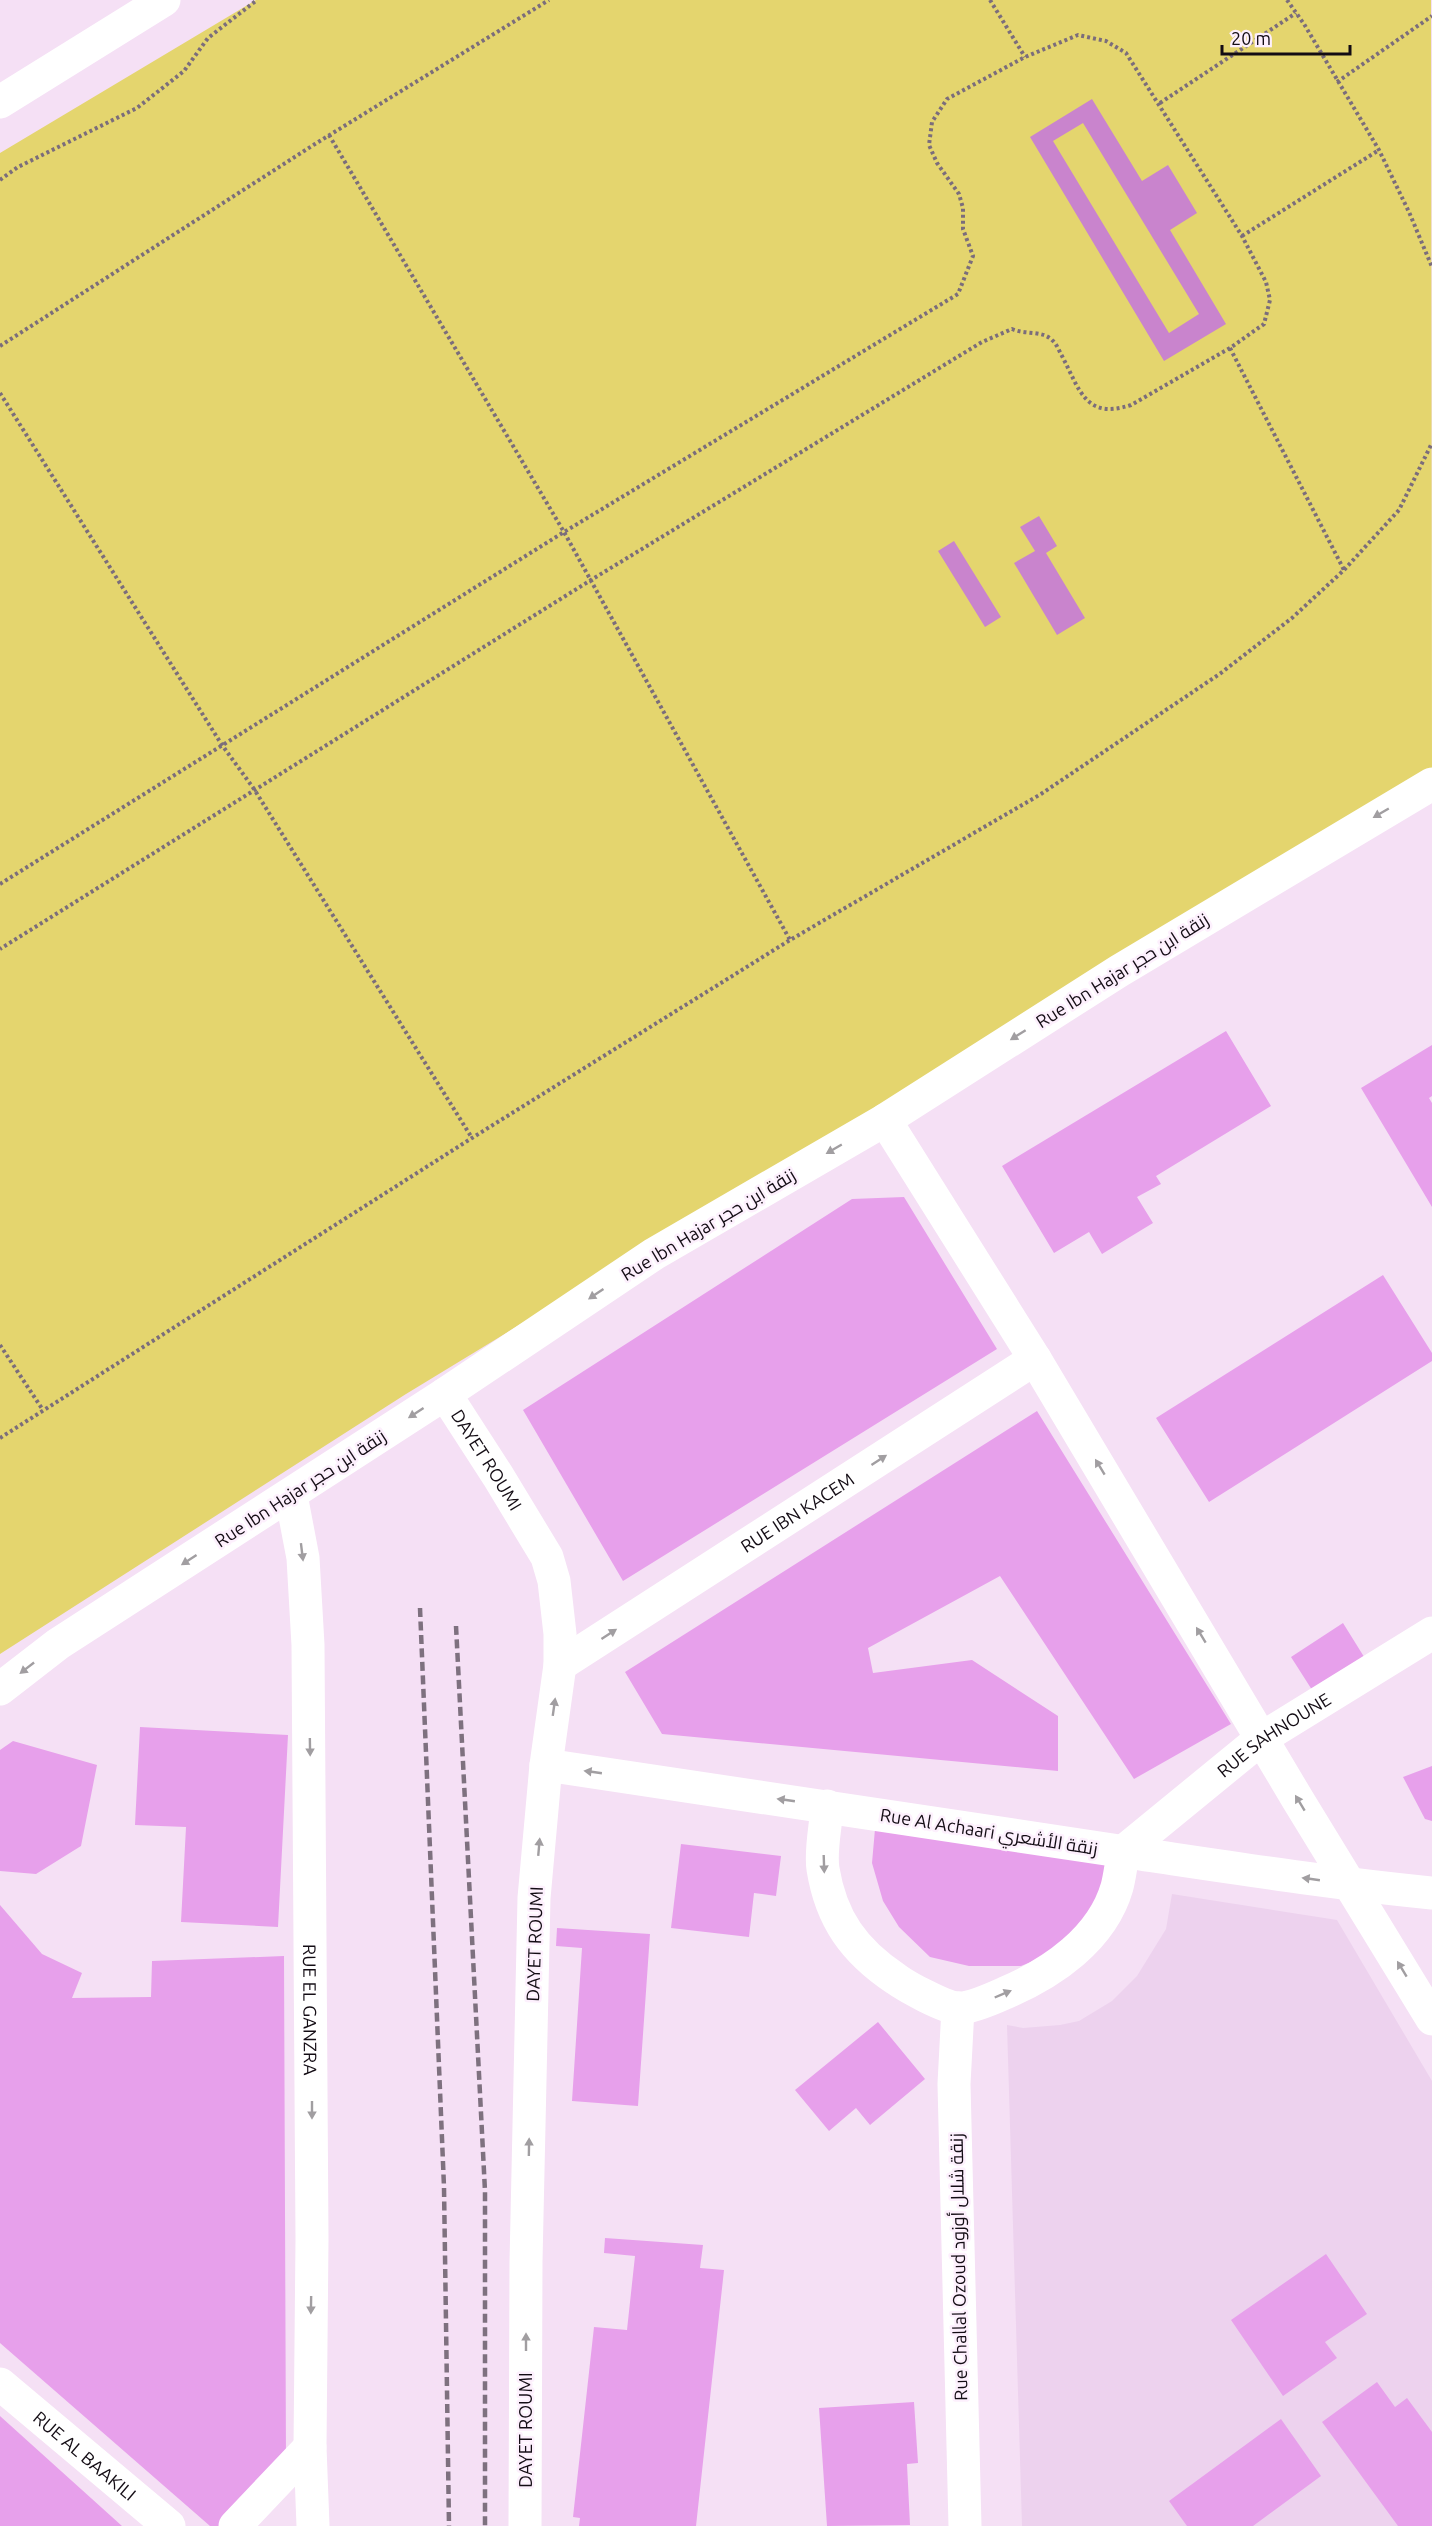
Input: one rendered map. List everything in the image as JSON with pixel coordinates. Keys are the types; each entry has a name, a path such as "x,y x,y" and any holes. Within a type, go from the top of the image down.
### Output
{"street":[{"path":"0,102 156,2"},
{"name":"Rue Ibn Hajar زنقة ابن حجر","path":"0,1689 58,1644 445,1395 654,1254 885,1120 1119,971 1432,783"},
{"path":"885,1120 1035,1359 1432,2019"},
{"name":"RUE IBN KACEM","path":"560,1665 1035,1359"},
{"name":"DAYET ROUMI","path":"445,1395 547,1557 558,1606 560,1665 546,1765 534,1898 526,2262 525,2526"},
{"name":"RUE EL GANZRA","path":"291,1495 303,1558 309,1701 312,2216 310,2447 313,2526"},
{"name":"RUE SAHNOUNE","path":"1124,1851 1262,1738 1432,1633"},
{"name":"Rue Al Achaari زنقة الأشعري","path":"546,1765 1058,1843 1351,1885 1432,1893"},
{"path":"827,1806 823,1868 833,1909 849,1939 875,1965 909,1988 958,2008 989,2000 1026,1984 1056,1966 1082,1945 1104,1917 1117,1888 1124,1851"},
{"name":"Rue Challal Ozoud زنقة شلال أوزود","path":"958,2008 954,2084 965,2526"},
{"name":"RUE AL BAAKILI","path":"0,2384 169,2526"},
{"path":"235,2526 310,2447"}],"path":[{"path":"0,180 18,167 137,108 184,71 208,38 257,0"},
{"path":"0,346 329,135 549,0"},
{"path":"990,0 1025,57"},
{"path":"1287,0 1379,150 1432,267"},
{"path":"1160,103 1296,13"},
{"path":"1337,82 1432,16"},
{"path":"0,884 564,532 958,294 974,256 963,230 963,208 959,194 937,163 929,145 932,122 946,99 1025,57 1078,35 1106,41 1126,53 1160,103 1242,236 1266,282 1270,300 1264,324 1230,348 1131,405 1115,410 1097,409 1087,403 1051,338 1043,334 1029,334 1012,329 982,342 591,580 0,949"},
{"path":"329,135 564,532 790,940"},
{"path":"1242,236 1379,150"},
{"path":"1230,348 1344,570"},
{"path":"0,393 222,745 254,789 472,1138"},
{"path":"0,1438 472,1138 790,940 1041,794 1221,673 1292,618 1344,570 1399,510 1432,443"},
{"path":"0,1345 43,1410"}],"shaded area":[{"path":"256,0 1431,0 1432,769 406,1394 0,1654 0,153"},
{"path":"1092,99 1142,181 1168,165 1197,213 1170,230 1226,324 1164,361 1030,137","holes":["1083,123 1199,314 1169,333 1053,141"]},
{"path":"1039,516 1057,546 1046,553 1085,618 1057,635 1014,563 1035,551 1020,527"},
{"path":"954,541 1001,617 985,627 938,551"},
{"path":"1172,1894 1337,1920 1432,2081 1432,2526 1022,2526 1007,2025 1023,2028 1079,2021 1112,2001 1137,1976 1166,1929"}],"building":[{"path":"1226,1031 1271,1106 1156,1176 1161,1184 1137,1197 1153,1223 1102,1254 1089,1232 1054,1253 1002,1166"},
{"path":"1432,1045 1432,1096 1429,1098 1432,1103 1432,1207 1361,1088"},
{"path":"904,1197 997,1349 623,1581 523,1410 852,1199"},
{"path":"1383,1275 1432,1353 1432,1361 1209,1502 1156,1418"},
{"path":"1037,1411 1231,1724 1134,1779 1000,1576 868,1648 873,1673 972,1660 1058,1716 1058,1771 662,1734 625,1672"},
{"path":"1343,1623 1366,1660 1314,1693 1291,1657"},
{"path":"140,1727 288,1735 278,1927 181,1922 186,1827 135,1825"},
{"path":"13,1741 97,1765 81,1846 36,1874 0,1871 0,1750"},
{"path":"1432,1766 1432,1821 1425,1819 1403,1777"},
{"path":"875,1829 1113,1852 1108,1905 1075,1944 1021,1966 969,1966 930,1957 899,1927 883,1901 872,1863"},
{"path":"681,1844 781,1856 776,1896 754,1893 749,1937 671,1928"},
{"path":"0,1905 42,1954 82,1973 72,1998 151,1997 152,1961 284,1956 286,2461 228,2526 210,2526 0,2343"},
{"path":"557,1928 650,1934 638,2106 572,2101 582,1948 556,1946"},
{"path":"878,2022 925,2079 870,2125 856,2108 829,2131 795,2090"},
{"path":"605,2238 703,2245 700,2268 724,2270 696,2526 579,2526 580,2518 573,2517 594,2327 627,2330 635,2256 604,2253"},
{"path":"1326,2254 1367,2314 1325,2342 1337,2358 1283,2396 1231,2320"},
{"path":"1377,2382 1395,2407 1407,2398 1432,2432 1432,2526 1398,2526 1322,2422"},
{"path":"914,2402 918,2463 907,2464 910,2525 827,2526 819,2408"},
{"path":"0,2416 31,2444 122,2526 0,2526"},
{"path":"1281,2419 1321,2476 1253,2526 1187,2526 1169,2501"}],"railway":[{"path":"420,1608 444,2187 449,2526"},
{"path":"456,1626 485,2191 485,2526"}]}
